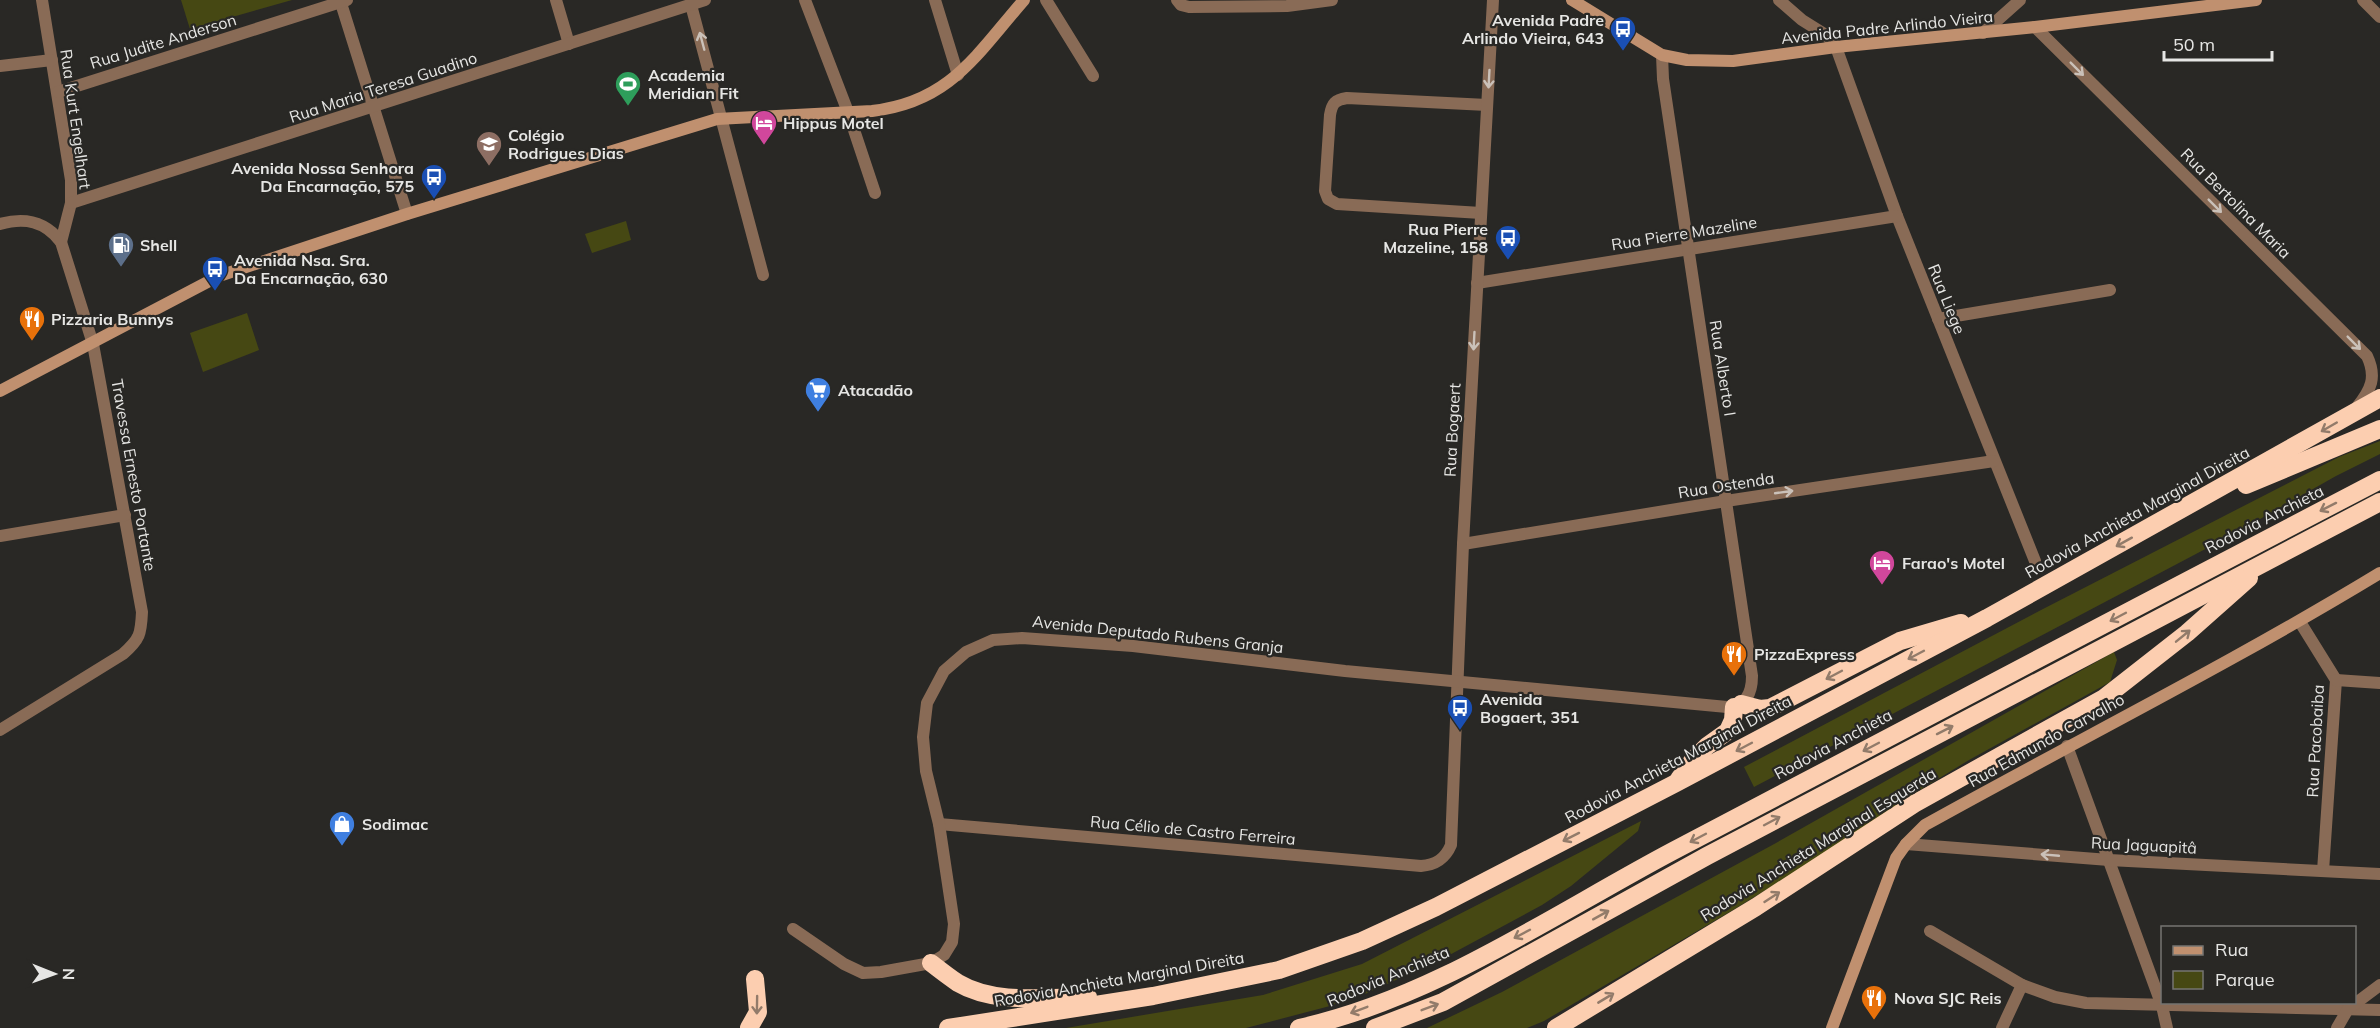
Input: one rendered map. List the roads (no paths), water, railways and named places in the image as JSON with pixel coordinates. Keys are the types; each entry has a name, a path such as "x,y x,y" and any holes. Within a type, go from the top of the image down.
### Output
{"highway":[{"name":"Rodovia Anchieta Marginal Direita","path":"948,1028 1153,996 1279,970 1362,941 1436,907 1676,783 1987,618 2380,398"},
{"path":"2175,514 2380,429"},
{"name":"Rodovia Anchieta","path":"1299,1028 1332,1021 1434,982 1647,865 2380,480"},
{"path":"1375,1028 1443,1002 1707,856 2380,502"},
{"name":"Rodovia Anchieta Marginal Esquerda","path":"1556,1028 1756,907 1914,804 2104,698 2187,633 2265,562"},
{"path":"1676,783 1707,746 1728,731 1738,705 1760,709 1770,708 1900,641 1940,628 1987,618"},
{"path":"931,963 959,984 1011,998 1153,996"},
{"path":"749,1028 758,1012 755,979"}],"street":[{"name":"Rua Kurt Engelhart","path":"42,0 70,180 71,203 61,242"},
{"path":"556,0 569,44"},
{"name":"Rua Maria Teresa Guadino","path":"71,203 705,0"},
{"path":"805,0 848,112 875,193"},
{"path":"935,0 958,75"},
{"path":"0,391 219,276 407,214 722,118 892,109 921,100 958,75 1024,0"},
{"path":"1046,0 1093,76"},
{"path":"1177,0 1181,5 1189,7 1287,6 1332,0"},
{"name":"Rua Bogaert","path":"1442,859 1451,845 1463,544 1493,0"},
{"name":"Avenida Padre Arlindo Vieira","path":"1572,0 1662,55 1687,60 1733,61 1836,47 1983,33 2256,0"},
{"path":"1779,0 1802,20 1826,35 1836,47"},
{"path":"1983,33 2020,0"},
{"path":"2363,0 2380,17"},
{"path":"342,1 407,214"},
{"name":"Rua Judite Anderson","path":"58,92 342,1"},
{"path":"691,4 764,275"},
{"name":"Rua Bertolina Maria","path":"2035,27 2367,356 2374,378 2365,397 2351,414"},
{"name":"Rua Liege","path":"1836,47 1897,216 2035,561"},
{"name":"Rua Alberto I","path":"1662,55 1663,79 1687,250 1750,655 1752,685 1748,696 1738,705"},
{"path":"0,66 52,60"},
{"path":"1481,213 1336,204 1328,199 1325,191 1330,115 1332,106 1338,99 1487,105"},
{"name":"Rua Pierre Mazeline","path":"1477,283 1897,216"},
{"path":"0,224 11,221 33,221 53,232 61,242"},
{"name":"Travessa Ernesto Portante","path":"0,730 123,654 136,642 141,632 142,612 93,344 61,242"},
{"path":"1938,319 2110,290"},
{"name":"Rua Ostenda","path":"1463,544 1726,501 1994,461"},
{"path":"0,536 125,515"},
{"name":"Rua Edmundo Carvalho","path":"1832,1028 1896,858 1925,825 2067,746 2300,622 2380,573"},
{"name":"Rua Pacobaiba","path":"2300,622 2336,680 2323,871"},
{"name":"Avenida Deputado Rubens Granja","path":"931,963 944,955 952,942 954,924 939,824 926,771 923,737 927,703 944,671 966,652 993,640 1022,638 1133,646 1457,681 1738,705"},
{"path":"2336,680 2380,682"},
{"path":"2067,746 2161,1003"},
{"name":"Rua Célio de Castro Ferreira","path":"939,824 1421,866 1429,866 1442,859"},
{"name":"Rua Jaguapitâ","path":"1906,844 2109,860 2380,874"},
{"path":"793,929 844,964 863,973 931,963"},
{"path":"1930,931 2022,985 2055,997 2086,1003 2380,1010"},
{"path":"2002,1028 2022,985"},
{"path":"2356,1003 2380,985"},
{"path":"2337,1028 2348,1009 2355,1004"},
{"path":"2162,1006 2167,1028"}],"place":[{"name":"Avenida Padre Arlindo Vieira, 643","path":"1623,52"},
{"name":"Academia Meridian Fit","path":"628,107"},
{"name":"Hippus Motel","path":"764,146"},
{"name":"Colégio Rodrigues Dias","path":"489,167"},
{"name":"Avenida Nossa Senhora Da Encarnação, 575","path":"434,200"},
{"name":"Rua Pierre Mazeline, 158","path":"1508,261"},
{"name":"Shell","path":"121,268"},
{"name":"Avenida Nsa. Sra. Da Encarnação, 630","path":"215,292"},
{"name":"Pizzaria Bunnys","path":"32,342"},
{"name":"Atacadão","path":"818,413"},
{"name":"Farao's Motel","path":"1882,586"},
{"name":"PizzaExpress","path":"1734,677"},
{"name":"Avenida Bogaert, 351","path":"1460,731"},
{"name":"Sodimac","path":"342,847"},
{"name":"Nova SJC Reis","path":"1874,1021"}]}
